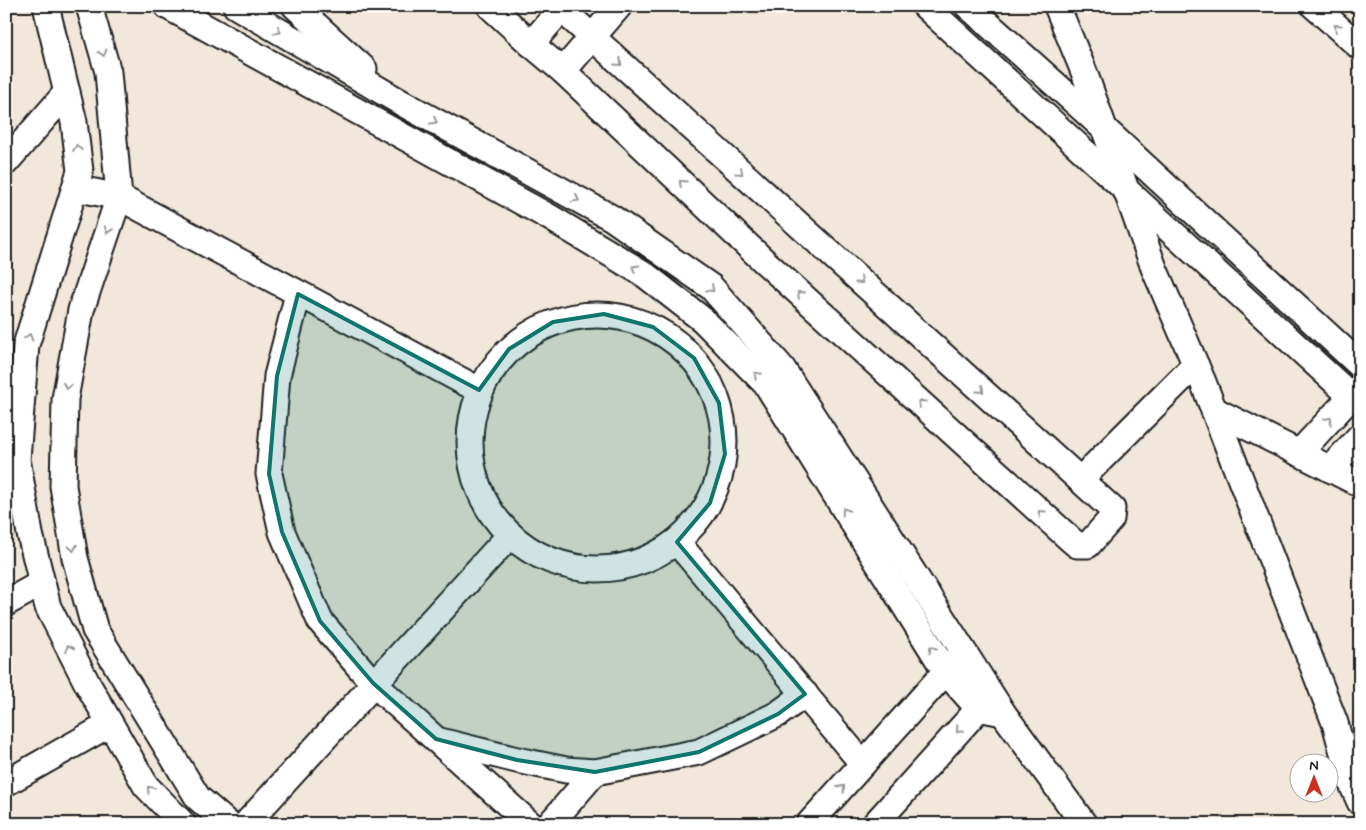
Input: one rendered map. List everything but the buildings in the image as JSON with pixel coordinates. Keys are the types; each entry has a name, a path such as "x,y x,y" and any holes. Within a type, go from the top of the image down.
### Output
{"street":[{"path":"46,6 74,122 80,171 26,345 17,459 30,534 48,607 87,683 146,786 184,824"},
{"path":"89,6 108,72 119,197 81,310 64,399 63,486 73,549 95,630 198,798 228,824"},
{"path":"167,6 551,218 644,274 703,320 767,385 946,672 991,705"},
{"path":"236,6 402,103 612,218 712,287 782,368 964,652 991,705 1084,824"},
{"path":"295,6 402,103"},
{"path":"490,6 531,44 563,71 764,261 1077,545 1088,545 1111,520 1112,509 592,38 561,7 531,44"},
{"path":"563,71 619,6"},
{"path":"925,6 1127,192 1355,392 1299,453"},
{"path":"968,6 1360,365"},
{"path":"1057,6 1084,72 1154,268 1214,410 1335,723 1351,782 1360,802"},
{"path":"1314,6 1360,47"},
{"path":"6,162 67,92"},
{"path":"75,188 119,197 479,390"},
{"path":"298,294 277,376 270,474 282,532 320,621 373,683 530,824"},
{"path":"604,314 653,327 694,358 719,403 725,454 710,503 677,542 640,562 598,570 556,563 519,544 510,535 490,512 472,474 469,432 479,390 509,349 553,322 604,314"},
{"path":"1080,480 1196,366"},
{"path":"1214,410 1360,484"},
{"path":"1330,469 1360,436"},
{"path":"6,508 30,534"},
{"path":"246,824 510,535"},
{"path":"677,542 863,764"},
{"path":"6,603 42,583"},
{"path":"809,824 964,652"},
{"path":"436,739 517,760 566,770 595,772 699,752 778,714 805,694"},
{"path":"875,824 991,705"},
{"path":"1335,723 1360,736"},
{"path":"6,783 110,724"},
{"path":"550,824 595,772"}],"highlighted area":[{"path":"298,294 479,390 509,349 553,322 604,314 653,327 694,358 719,403 725,454 710,503 677,542 805,694 778,714 699,752 595,772 517,760 436,739 373,683 320,621 282,532 269,474 277,376"}]}
